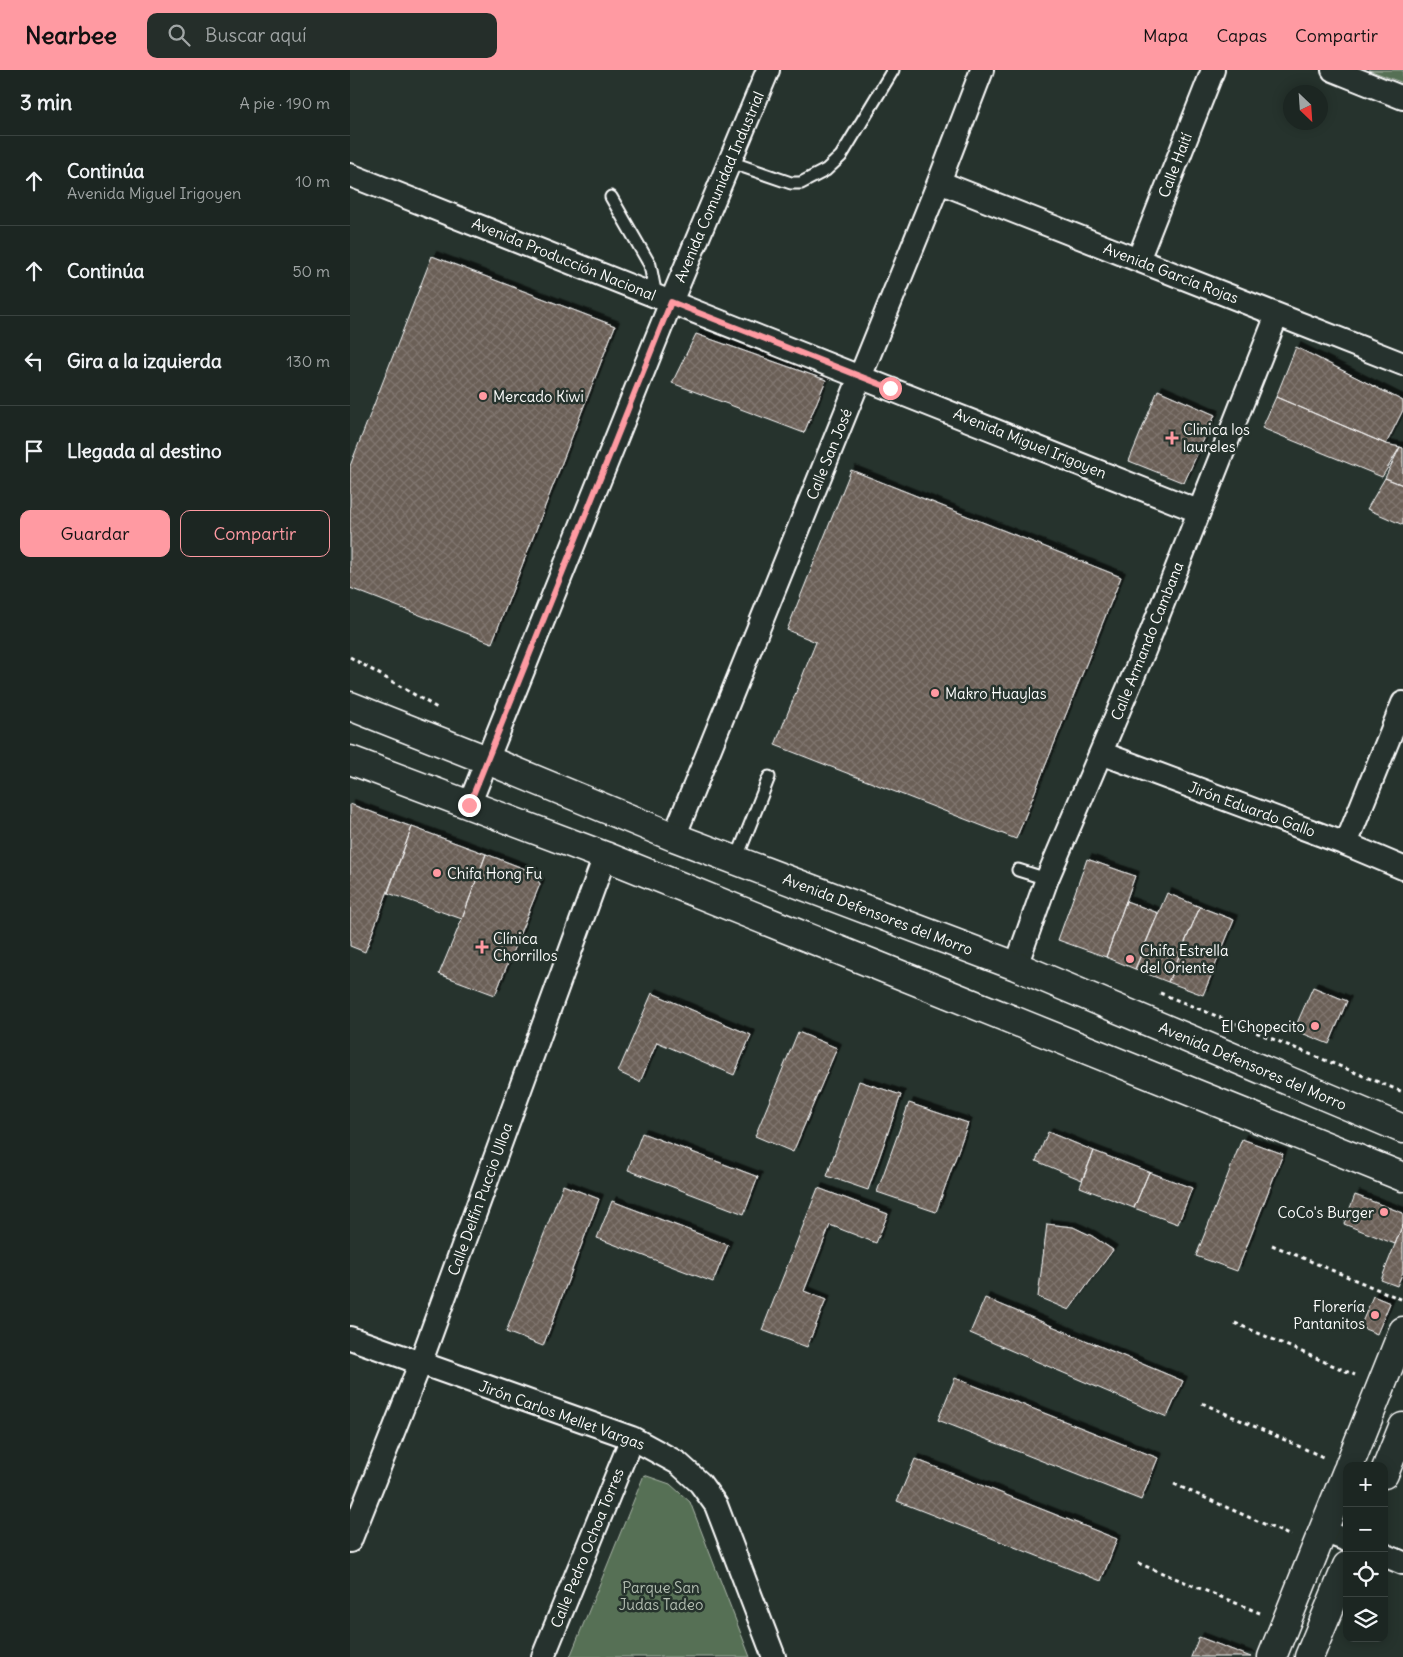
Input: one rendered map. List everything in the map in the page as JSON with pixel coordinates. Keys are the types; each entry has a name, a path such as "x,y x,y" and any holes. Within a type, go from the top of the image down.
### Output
{"main road":[{"name":"Avenida Defensores del Morro","path":"350,706 674,837 1016,966 1403,1129"},
{"path":"350,760 605,856 1403,1177"},
{"path":"1272,1657 1286,1624 1329,1540 1341,1465 1381,1387 1403,1331"},
{"path":"1388,1464 1403,1427"},
{"path":"1309,1657 1343,1576"}],"street":[{"name":"Calle San José","path":"674,837 861,377 982,70"},
{"name":"Calle Haití","path":"1138,260 1213,70"},
{"path":"1333,70 1403,98"},
{"name":"Avenida Comunidad Industrial","path":"469,805 663,298 730,162 762,73"},
{"name":"Avenida Producción Nacional","path":"350,175 861,377"},
{"name":"Avenida García Rojas","path":"939,182 1403,364"},
{"name":"Calle Armando Cambana","path":"1016,966 1047,879 1144,651 1277,315"},
{"name":"Avenida Miguel Irigoyen","path":"861,377 1198,511"},
{"path":"1346,844 1403,703"},
{"name":"Jirón Eduardo Gallo","path":"1101,753 1346,844 1403,868"},
{"name":"Calle Delfín Puccio Ulloa","path":"350,1540 420,1364 605,856"},
{"name":"Jirón Carlos Mellet Vargas","path":"350,1338 632,1438 678,1463 700,1483 716,1505 774,1657"},
{"name":"Calle Pedro Ochoa Torres","path":"542,1657 632,1438"},
{"path":"1388,1557 1403,1563"}],"lane":[{"path":"730,162 791,183 801,183 826,170 841,156 893,70"},
{"path":"611,197 650,265 663,298"},
{"path":"736,860 769,777"},
{"path":"1018,870 1047,879"}],"path":[{"path":"1272,1245 1403,1300"},
{"path":"1235,1323 1381,1387"},
{"path":"1202,1403 1341,1465"},
{"path":"1174,1484 1329,1540"},
{"path":"1138,1563 1286,1624"}],"green space":[{"path":"1369,70 1403,70 1403,83"},
{"name":"Parque San Judas Tadeo","path":"644,1475 670,1484 690,1502 750,1657 570,1657"}],"building":[{"name":"Mercado Kiwi","path":"432,256 615,326 492,643 350,588 350,466"},
{"path":"696,334 826,380 804,433 672,383"},
{"path":"1296,347 1403,401 1403,410 1386,444 1276,397"},
{"name":"Clinica los laureles","path":"1158,390 1215,415 1184,483 1129,461"},
{"path":"1276,397 1386,444 1400,447 1382,477 1262,428"},
{"path":"1400,447 1403,448 1403,485 1385,478"},
{"name":"Makro Huaylas","path":"851,470 1121,577 1016,839 775,745 816,642 787,630"},
{"path":"1385,478 1403,485 1403,525 1367,509"},
{"path":"350,804 412,827 365,952 350,946"},
{"name":"Chifa Hong Fu","path":"412,827 486,854 462,919 388,893"},
{"name":"Clínica Chorrillos","path":"486,854 533,872 540,884 495,995 439,974"},
{"path":"1087,859 1135,876 1106,957 1058,940"},
{"path":"1167,893 1200,907 1168,982 1135,969"},
{"path":"1126,901 1158,913 1135,969 1106,957"},
{"path":"1200,907 1234,920 1203,995 1168,982"},
{"path":"1313,987 1347,1001 1329,1044 1294,1030"},
{"path":"652,993 751,1035 734,1075 657,1042 640,1082 618,1072"},
{"path":"798,1032 837,1048 793,1152 755,1136"},
{"path":"859,1081 901,1095 868,1190 827,1176"},
{"path":"909,1103 968,1123 936,1212 877,1192"},
{"path":"1048,1132 1094,1151 1082,1180 1036,1161"},
{"path":"642,1133 758,1177 744,1214 628,1170"},
{"path":"1242,1139 1283,1154 1237,1271 1196,1256"},
{"path":"1094,1151 1149,1172 1134,1208 1080,1187"},
{"path":"1149,1172 1192,1188 1178,1224 1134,1208"},
{"path":"563,1185 599,1199 543,1346 506,1332"},
{"path":"818,1188 888,1214 876,1243 830,1225 804,1291 826,1300 807,1347 762,1330"},
{"path":"1355,1195 1403,1213 1403,1224 1395,1244 1344,1224"},
{"path":"612,1201 728,1245 713,1282 597,1238"},
{"path":"1047,1224 1073,1227 1092,1236 1113,1250 1069,1310 1038,1297"},
{"path":"1403,1224 1403,1272 1397,1286 1381,1280"},
{"name":"Florería Pantanitos","path":"1373,1296 1390,1303 1377,1334 1360,1327"},
{"path":"985,1298 1183,1381 1167,1417 970,1333"},
{"path":"955,1378 1158,1458 1141,1500 938,1420"},
{"path":"915,1459 1117,1539 1101,1581 897,1501"},
{"path":"1199,1637 1251,1657 1191,1657"}],"place":[{"name":"Mercado Kiwi","path":"483,396"},
{"name":"Clinica los laureles","path":"1172,438"},
{"name":"Makro Huaylas","path":"935,693"},
{"name":"Chifa Hong Fu","path":"437,873"},
{"name":"Clínica Chorrillos","path":"482,947"},
{"name":"Chifa Estrella del Oriente","path":"1130,959"},
{"name":"El Chopecito","path":"1315,1026"},
{"name":"CoCo's Burger","path":"1384,1212"},
{"name":"Florería Pantanitos","path":"1375,1315"}],"route":[{"path":"469,805 671,302 890,388"}]}
